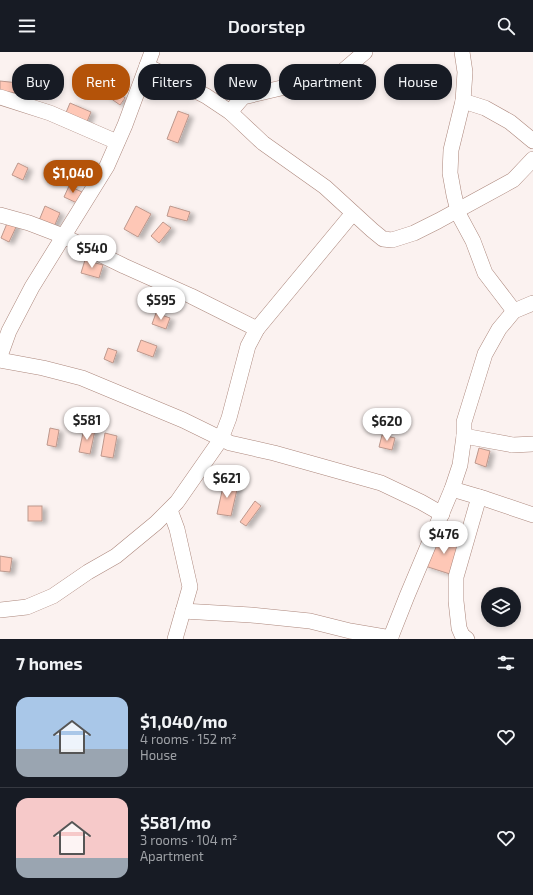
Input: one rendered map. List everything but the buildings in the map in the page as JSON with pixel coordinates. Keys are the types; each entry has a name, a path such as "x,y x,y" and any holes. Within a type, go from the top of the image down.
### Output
{"street":[{"path":"230,112 243,97 292,85 321,80 343,71 365,52"},
{"path":"462,52 465,72 463,101 451,150 450,165 450,173 457,210 473,241 485,273 514,311"},
{"path":"0,356 9,331 25,299 107,166 148,57 230,112 263,143 325,188 384,239 392,240 414,233 438,221 513,180 533,159"},
{"path":"0,96 50,113 117,142"},
{"path":"463,101 485,108 510,122 533,141"},
{"path":"0,610 27,607 53,596 69,584 116,556 170,510 221,439 229,418 248,346 257,329 354,213"},
{"path":"0,215 29,223 63,236 124,266 191,296 257,329"},
{"path":"183,611 251,615 310,621 349,635 390,638 442,514 460,465 464,436 464,422 484,354 499,329 514,311 533,303"},
{"path":"0,360 43,368 82,378 183,420 221,439 381,483 442,514"},
{"path":"464,436 513,445 533,444"},
{"path":"452,489 533,515"},
{"path":"467,639 462,635 459,628 456,601 456,577 479,497"},
{"path":"170,510 177,529 190,587 175,639"}]}
